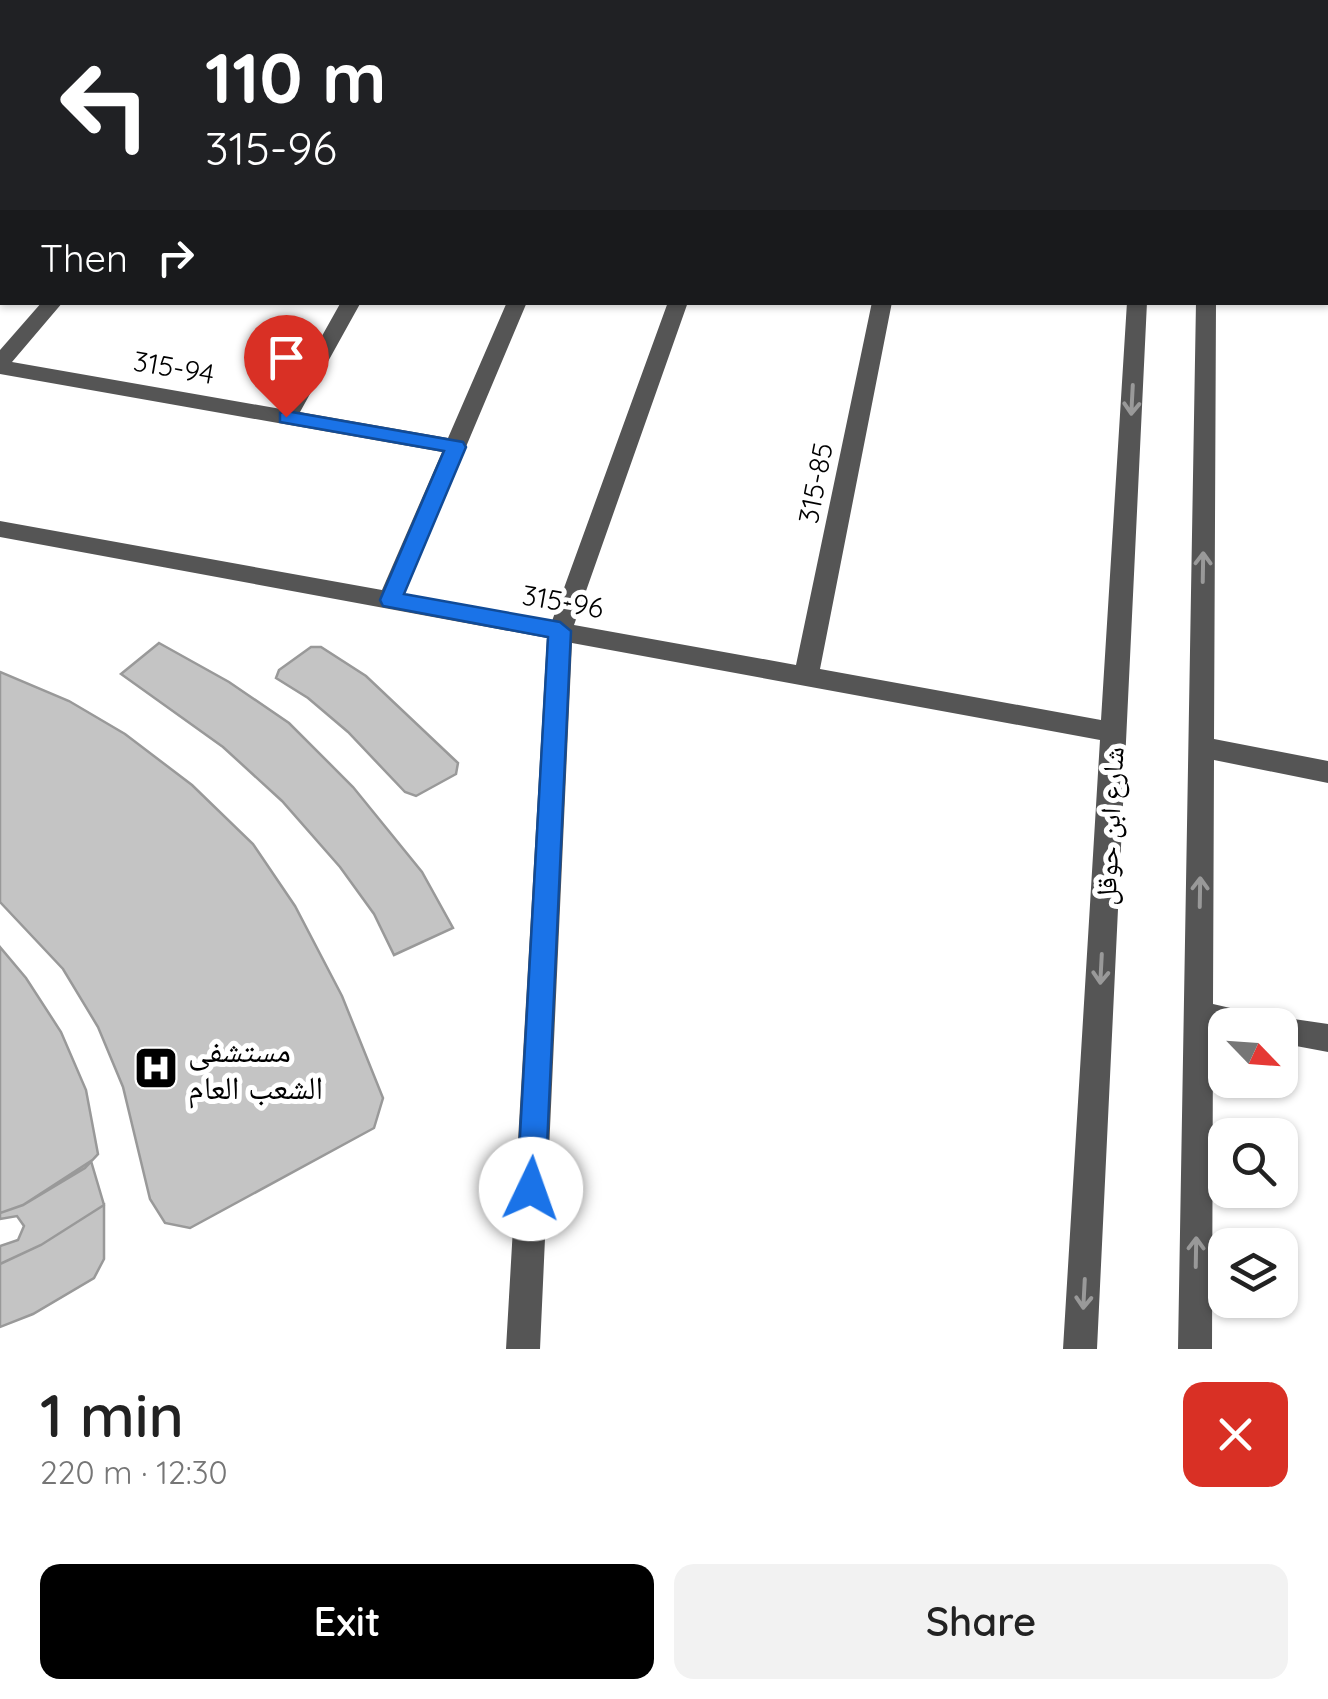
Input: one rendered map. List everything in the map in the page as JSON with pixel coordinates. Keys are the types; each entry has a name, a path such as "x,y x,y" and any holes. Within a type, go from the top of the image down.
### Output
{"street":[{"path":"0,365 50,305"},
{"path":"286,417 349,305"},
{"path":"390,600 515,305"},
{"path":"523,1349 560,631 677,305"},
{"name":"315-85","path":"806,676 881,305"},
{"name":"شارع ابن حوقل","path":"1080,1349 1137,305"},
{"path":"1198,1348 1206,305"},
{"name":"315-94","path":"0,365 456,447"},
{"name":"315-96","path":"0,529 1114,733"},
{"path":"1202,747 1328,772"},
{"path":"1198,1015 1208,1017"},
{"path":"1298,1033 1328,1038"}],"building":[{"path":"159,643 229,682 289,723 353,787 422,872 453,928 394,955 374,914 340,867 282,801 223,747 121,674"},
{"path":"311,647 321,647 366,676 458,763 456,774 416,796 405,792 348,732 308,698 276,678 279,670"},
{"path":"0,672 69,701 125,734 192,785 253,844 295,906 342,996 383,1098 374,1128 190,1228 165,1223 150,1199 123,1087 98,1027 63,969 0,902"},
{"path":"0,947 26,978 61,1032 86,1090 98,1154 85,1168 23,1205 0,1213"},
{"path":"91,1161 104,1205 41,1245 0,1264 0,1246 18,1240 24,1226 17,1216 0,1219 0,1213 23,1205"},
{"path":"104,1205 104,1259 94,1278 33,1314 0,1327 0,1264 41,1245"}],"place":[{"name":"مستشفى الشعب العام","path":"156,1068"}],"route":[{"path":"286,417 456,447 390,600 560,631 531,1189"}]}
